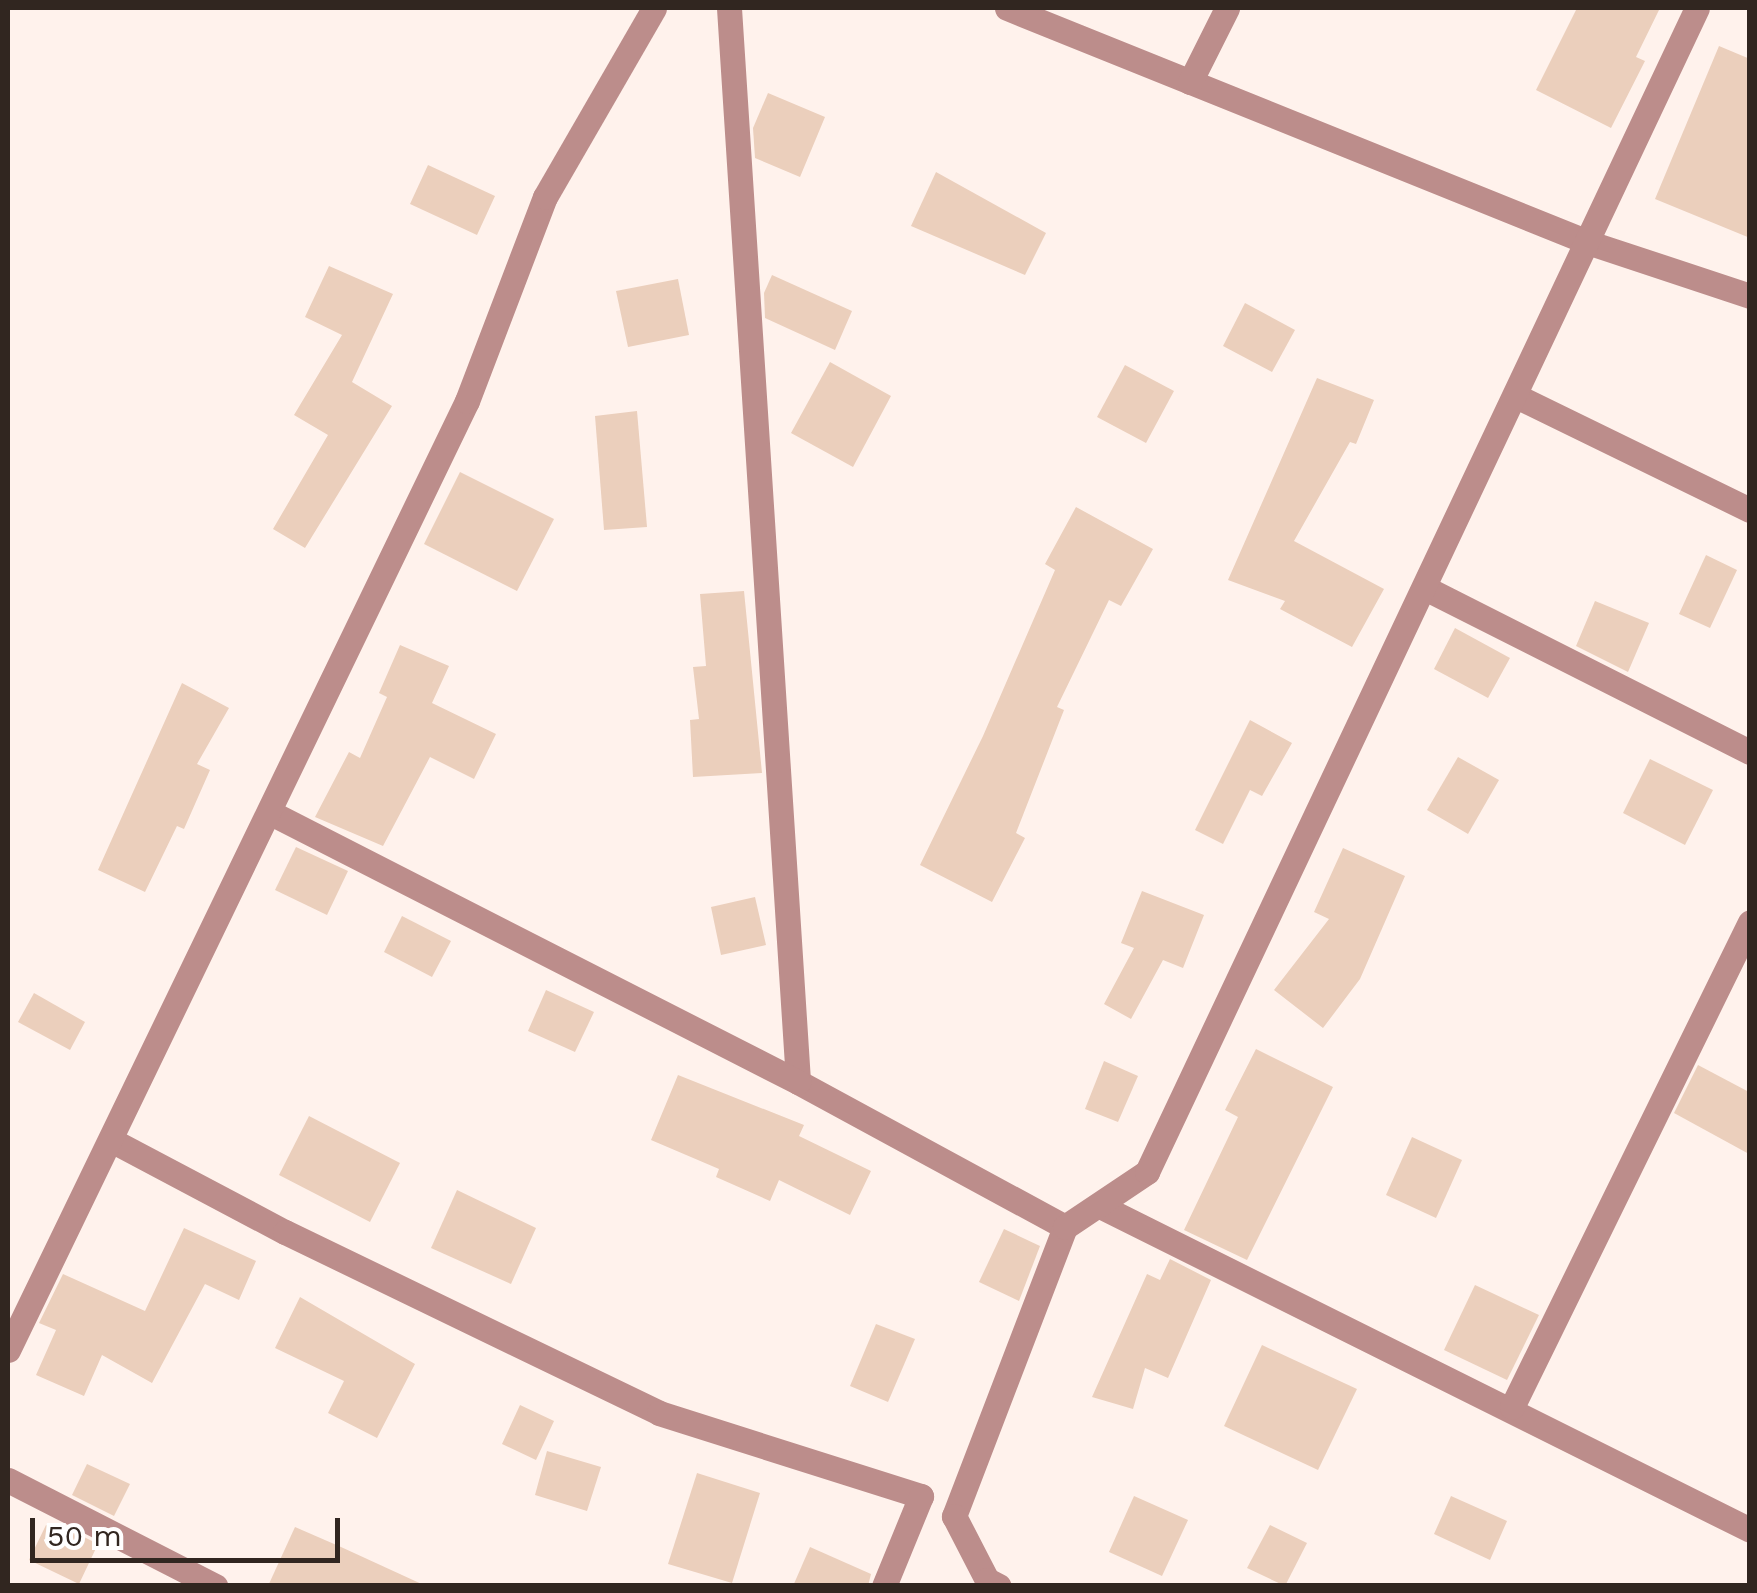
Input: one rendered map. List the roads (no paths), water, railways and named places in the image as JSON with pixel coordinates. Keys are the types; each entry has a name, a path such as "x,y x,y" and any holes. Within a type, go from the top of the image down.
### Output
{"street":[{"path":"8,1350 467,401 545,197 654,8"},
{"path":"730,8 798,1082"},
{"path":"1007,8 1590,243 1750,296"},
{"path":"1190,82 1227,8"},
{"path":"954,1516 1065,1227 1102,1207 1147,1172 1590,243 1697,8"},
{"path":"1516,396 1750,510"},
{"path":"1425,588 1750,752"},
{"path":"271,813 798,1082 1065,1227"},
{"path":"1512,1407 1750,922"},
{"path":"111,1140 285,1232 659,1413 922,1496 954,1516 987,1580 1000,1586"},
{"path":"1102,1207 1512,1407 1750,1530"},
{"path":"8,1480 215,1586"},
{"path":"884,1586 922,1496"}]}
